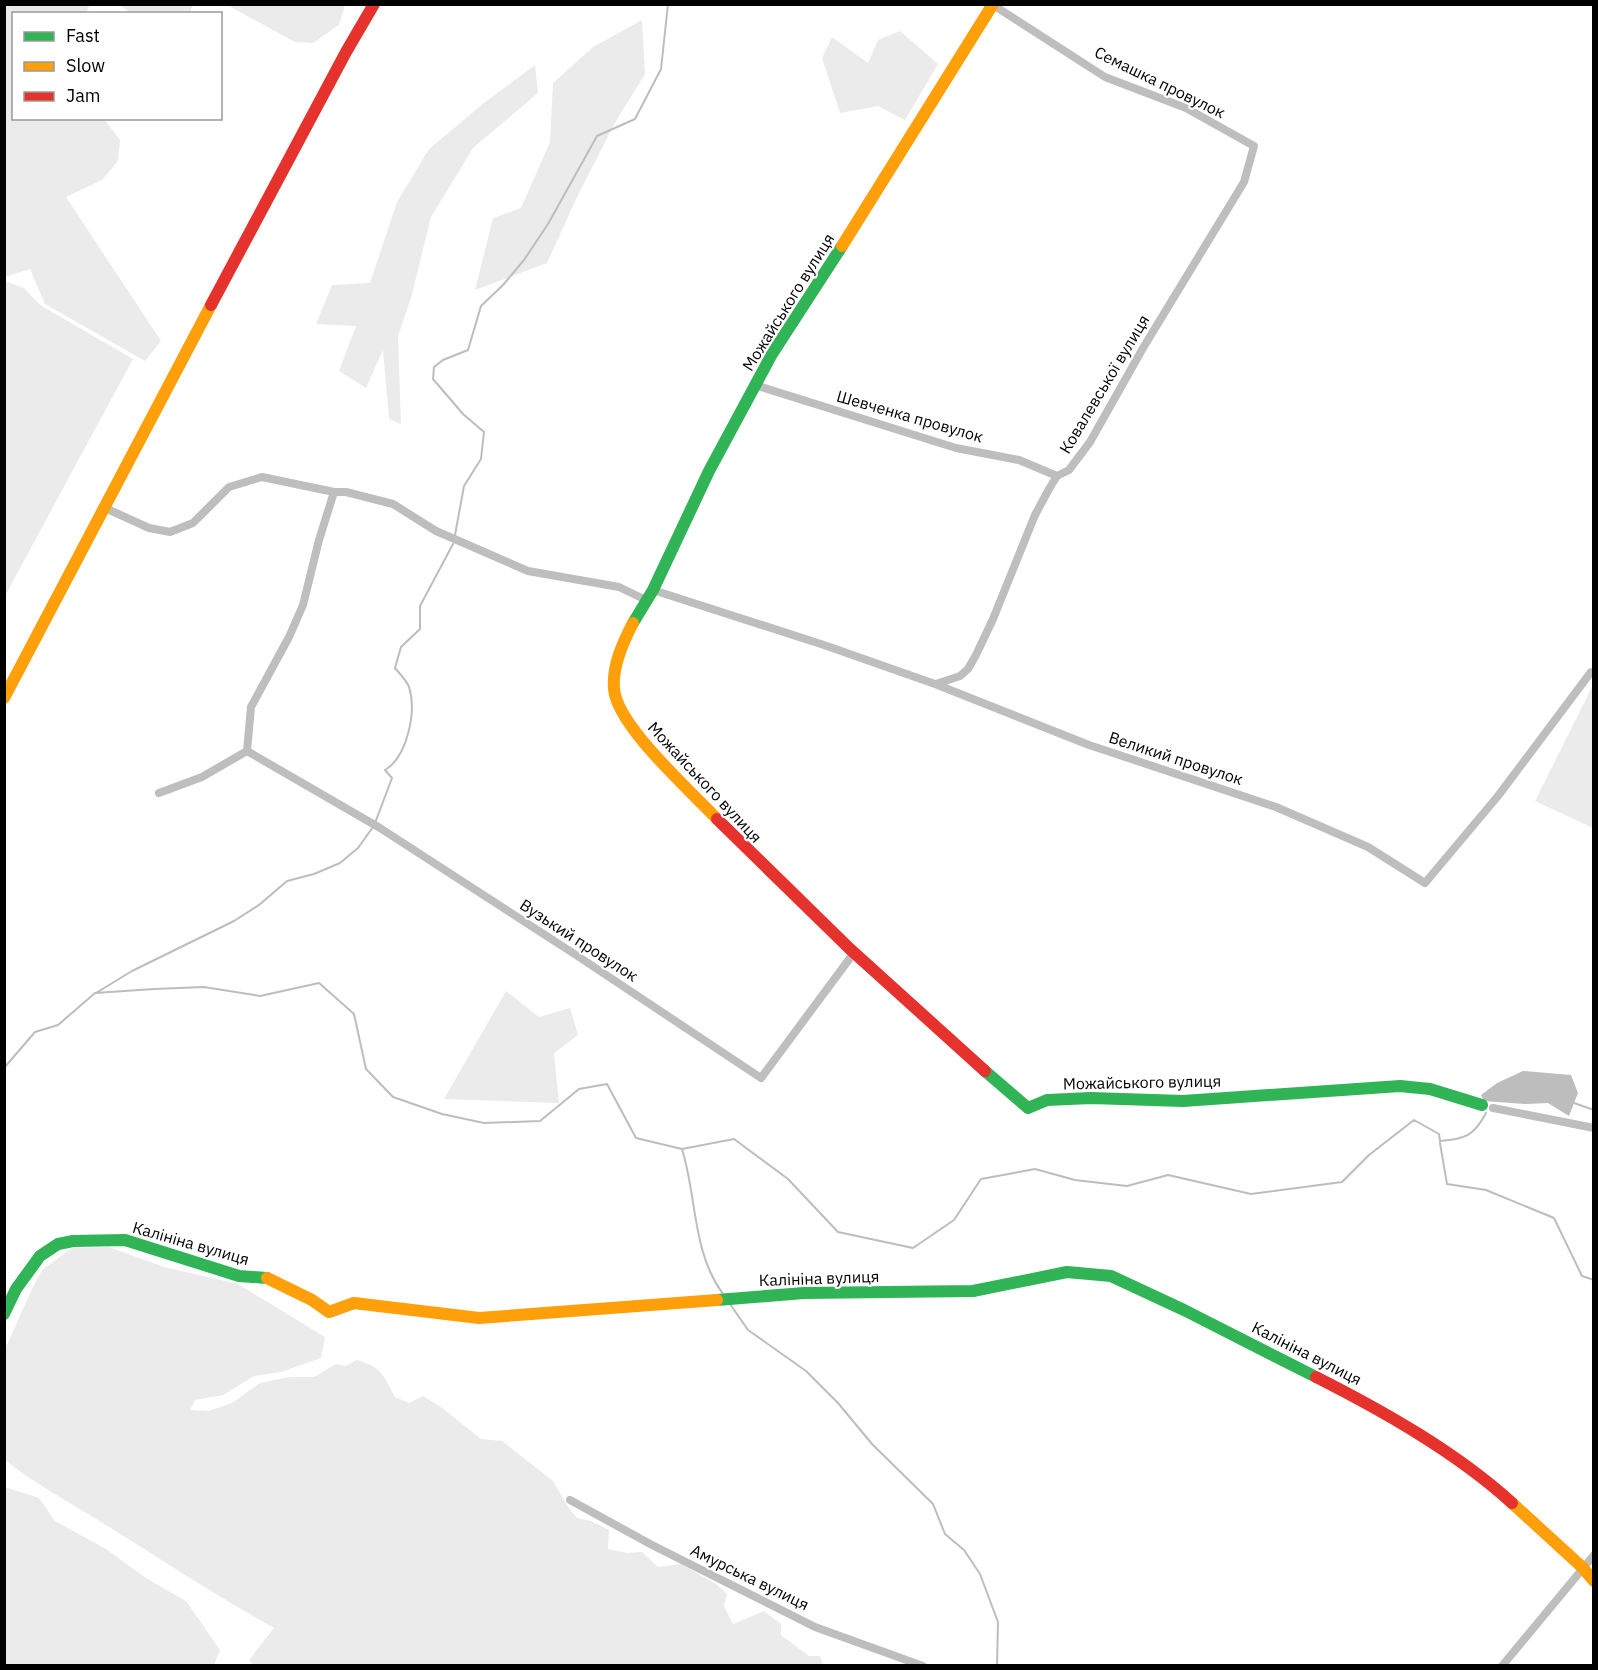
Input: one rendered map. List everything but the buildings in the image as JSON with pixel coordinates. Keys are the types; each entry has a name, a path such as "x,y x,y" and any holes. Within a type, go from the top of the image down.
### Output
{"street":[{"path":"4,698 103,507 346,52 374,4"},
{"name":"Семашка провулок","path":"993,5 1105,76 1186,108 1254,146"},
{"name":"Можайського вулиця","path":"993,5 859,220 772,354 709,471 650,595 628,634 616,667 614,692 626,722 732,836 853,954 1028,1108 1047,1100 1091,1098 1183,1101 1401,1086 1430,1089 1487,1107 1593,1128"},
{"name":"Ковалевської вулиця","path":"935,684 960,676 968,669 993,620 1035,515 1057,476 1069,470 1090,442 1143,348 1244,182 1254,146"},
{"name":"Шевченка провулок","path":"755,385 956,448 1018,460 1057,476"},
{"name":"Великий провулок","path":"103,507 149,528 170,532 193,523 229,487 262,477 334,492 346,492 393,504 436,531 528,570 619,587 824,645 935,684 1089,746 1276,807 1331,833 1368,847 1425,883 1498,796 1593,672"},
{"path":"159,793 202,777 247,751 251,707 289,637 303,605 334,492"},
{"name":"Вузький провулок","path":"247,751 380,828 761,1078 853,954"},
{"name":"Калініна вулиця","path":"4,1314 16,1289 40,1256 58,1244 72,1241 125,1240 239,1276 267,1278 312,1300 329,1312 354,1303 479,1318 804,1293 973,1291 1067,1272 1111,1276 1184,1310 1370,1404 1455,1458 1509,1500 1582,1567 1593,1581"},
{"name":"Амурська вулиця","path":"570,1500 652,1545 815,1627 923,1665"},
{"path":"1502,1665 1593,1555"}],"shaded area":[{"path":"345,4 339,25 313,43 295,42 227,5"},
{"path":"4,5 90,5 86,12 12,12 12,120 105,120 120,140 118,161 102,180 66,197 161,341 145,361 45,304 30,269 5,277"},
{"path":"120,5 193,5 190,12 129,12"},
{"path":"642,20 645,74 616,121 578,195 547,263 475,290 493,218 521,208 550,142 553,83 593,47"},
{"path":"900,31 938,64 905,120 878,106 840,113 822,58 832,37 868,63 878,40"},
{"path":"535,65 538,93 473,148 431,217 411,298 398,336 401,424 389,419 383,350 366,388 339,371 356,326 316,324 332,285 370,283 397,202 429,149 484,103"},
{"path":"5,281 24,288 40,305 133,359 5,596"},
{"path":"1593,685 1593,828 1535,801"},
{"path":"506,991 539,1017 570,1008 578,1035 554,1053 559,1103 444,1099"},
{"path":"1523,1071 1571,1075 1578,1093 1569,1116 1548,1103 1484,1101 1481,1095 1497,1083"},
{"path":"109,1247 164,1267 238,1284 325,1337 321,1358 281,1372 254,1376 223,1395 195,1400 190,1410 209,1411 232,1403 260,1383 289,1377 314,1377 336,1364 345,1366 357,1360 365,1363 381,1373 395,1397 409,1403 423,1396 441,1407 481,1439 502,1441 553,1481 577,1518 591,1521 609,1530 608,1549 627,1553 642,1552 658,1567 681,1564 716,1584 727,1594 724,1606 733,1624 764,1611 781,1624 781,1635 809,1656 820,1656 823,1665 253,1665 249,1660 274,1628 52,1492 5,1460 5,1349 32,1289 42,1270 72,1248"},
{"path":"5,1487 39,1498 55,1521 106,1549 146,1578 186,1601 220,1650 214,1665 5,1665"}],"waterway":[{"path":"455,535 464,486 481,459 484,432 463,414 433,379 434,367 443,360 468,350 481,306 524,260 548,224 597,136 635,119 661,69 668,4"},
{"path":"375,823 392,778 385,770 399,755 411,721 409,687 395,668 401,647 420,629 420,606 453,544"},
{"path":"96,993 132,971 234,921 259,905 287,881 314,874 340,863 358,848 373,827"},
{"path":"4,1068 35,1032 58,1025 95,993 204,987 260,996 319,983 354,1014 366,1069 393,1097 442,1114 484,1123 540,1121 579,1089 607,1084 636,1138 682,1149 734,1139 788,1179 838,1232 913,1248 954,1220 981,1179 1035,1169 1075,1180 1127,1186 1168,1175 1251,1194 1342,1182 1369,1155 1414,1120 1439,1134 1440,1141 1468,1135 1477,1127 1486,1113"},
{"path":"1574,1103 1594,1110"},
{"path":"1440,1143 1447,1184 1486,1190 1554,1218 1582,1276 1594,1280"},
{"path":"682,1149 700,1242 713,1278 723,1294"},
{"path":"730,1304 748,1330 806,1371 838,1403 872,1444 933,1504 945,1534 964,1550 980,1574 998,1622 997,1666"}],"traffic: fast":[{"path":"633,623 653,590 709,471 772,354 842,246"},
{"path":"985,1071 1028,1108 1047,1100 1091,1098 1183,1101 1400,1086 1430,1089 1482,1105"},
{"path":"4,1314 16,1289 40,1256 58,1244 73,1241 125,1240 239,1276 267,1278"},
{"path":"717,1300 804,1293 973,1291 1067,1272 1111,1276 1316,1377"}],"traffic: slow":[{"path":"842,246 993,4"},
{"path":"4,698 211,305"},
{"path":"633,623 616,663 614,689 618,704 641,739 717,819"},
{"path":"267,1278 312,1300 329,1312 354,1303 479,1318 717,1300"},
{"path":"1512,1503 1582,1567 1594,1581"}],"traffic: jam":[{"path":"211,305 374,4"},
{"path":"717,819 850,949 985,1071"},
{"path":"1316,1377 1367,1404 1443,1450 1512,1503"}]}
